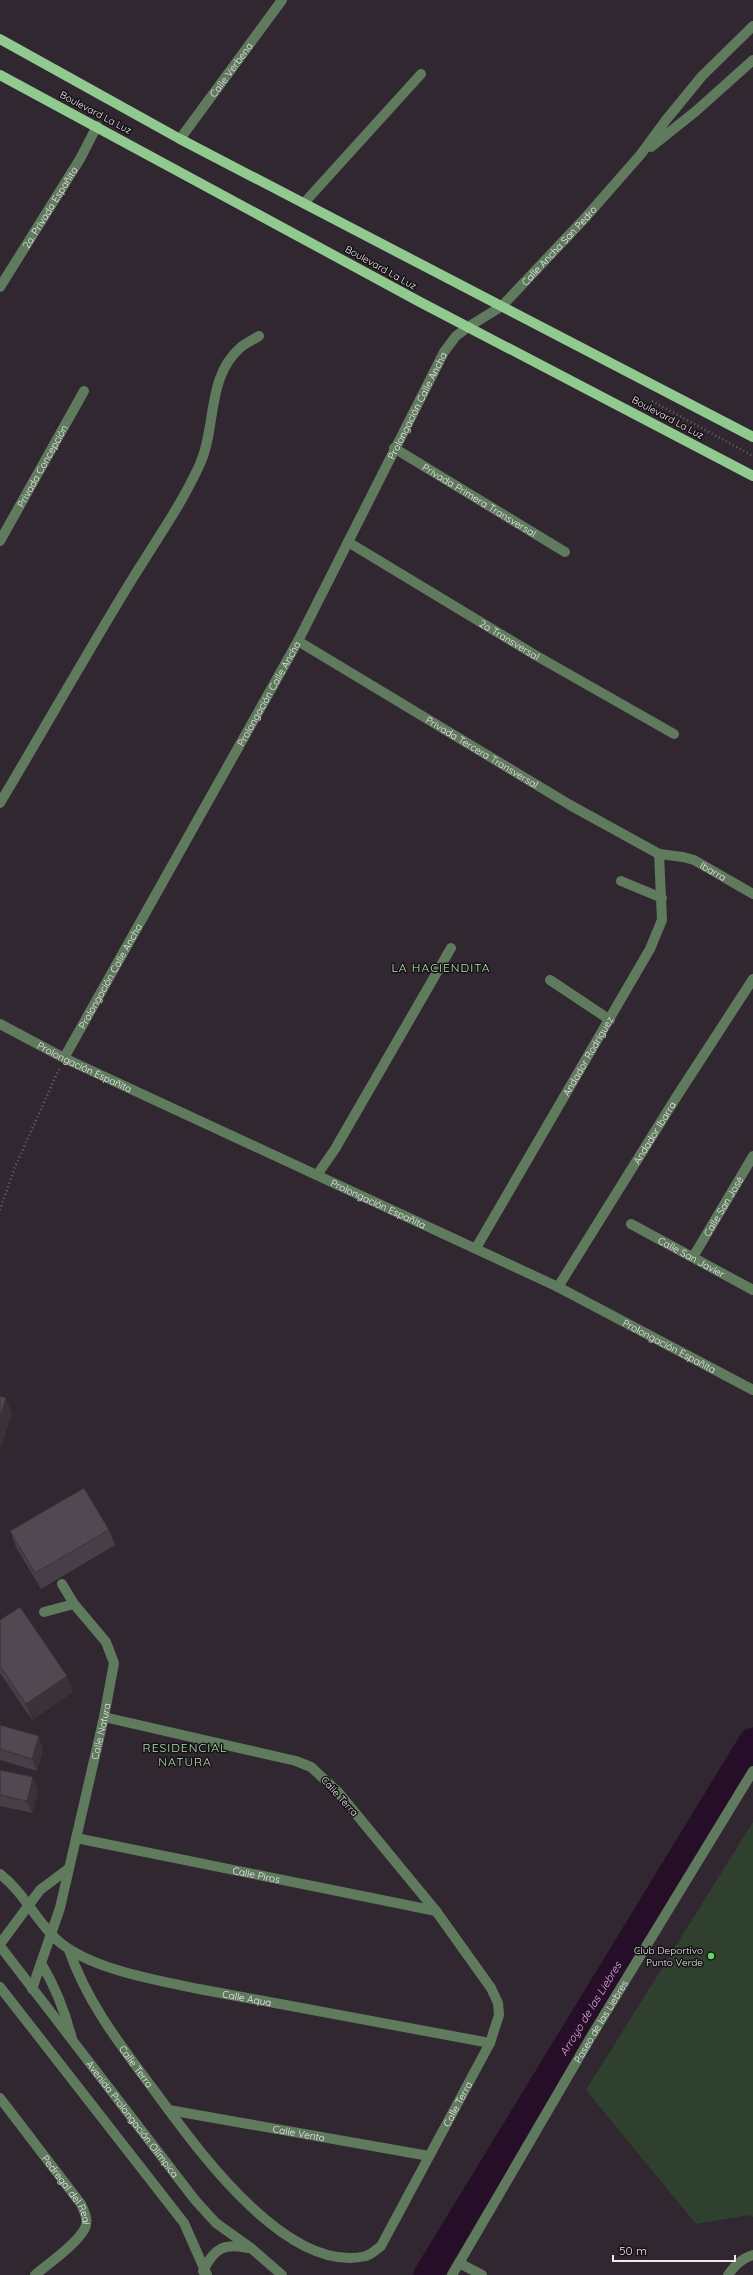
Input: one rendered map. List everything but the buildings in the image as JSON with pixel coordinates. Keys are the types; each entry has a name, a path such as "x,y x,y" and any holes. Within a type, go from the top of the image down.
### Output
{"main road":[{"name":"Boulevard La Luz","path":"0,39 180,139 753,437"},
{"name":"Boulevard La Luz","path":"0,75 468,327 753,476"}],"street":[{"name":"Calle Verbena","path":"180,139 282,0"},
{"name":"Calle Ancha San Pedro","path":"468,327 502,306 585,218 641,154 666,120 702,76 753,26"},
{"name":"Calle Ancha San Pedro","path":"641,154 696,111 753,60"},
{"path":"304,203 421,74"},
{"name":"2a. Privada Españita","path":"0,287 80,159 96,126"},
{"name":"Prolongación Calle Ancha","path":"64,1058 298,641 394,448 444,352 456,336 468,327"},
{"path":"0,803 128,585 188,491 205,454 211,432 215,395 219,378 229,361 241,347 259,336"},
{"name":"Privada Concepción","path":"0,541 84,391"},
{"name":"Privada Primera Transversal","path":"394,448 565,552"},
{"name":"2a Transversal","path":"348,542 535,654 674,734"},
{"name":"Privada Tercera Transversal","path":"298,641 570,805 659,854 671,855"},
{"name":"Andador Rodríguez","path":"476,1248 610,1020 658,931 662,920 659,854"},
{"name":"Ibarra","path":"671,855 694,860 753,894"},
{"path":"621,881 662,898"},
{"path":"317,1175 335,1149 451,948"},
{"name":"Andador Ibarra","path":"558,1287 677,1096 753,979"},
{"path":"550,980 610,1020"},
{"name":"Prolongación Españita","path":"0,1024 64,1058 558,1287 753,1390"},
{"name":"Calle San José","path":"693,1257 753,1156"},
{"name":"Calle San Javier","path":"631,1224 753,1290"},
{"name":"Calle Natura","path":"32,1989 62,1902 68,1869 104,1717 114,1663 106,1642 74,1604 62,1584"},
{"path":"44,1612 74,1604"},
{"name":"Calle Terra","path":"69,1950 87,1994 107,2027 218,2174 242,2200 268,2223 293,2240 322,2254 348,2259 368,2255 381,2246 490,2043 499,2015 498,2003 491,1988 436,1911 338,1792 311,1766 296,1761 104,1717"},
{"name":"Paseo de las Liebres","path":"452,2275 592,2035 753,1771"},
{"name":"Calle Piros","path":"76,1838 436,1911"},
{"path":"0,1945 28,1903 53,1879 68,1869"},
{"path":"0,1874 12,1884 28,1903"},
{"name":"Calle Aqua","path":"28,1903 51,1934 69,1950 115,1969 151,1979 490,2043"},
{"name":"Avenida Prolongación Olímpica","path":"0,1945 72,2043 195,2200 216,2223 251,2248 282,2275"},
{"path":"41,1963 62,2002 72,2043"},
{"path":"0,1986 184,2223 204,2272"},
{"name":"Pedregal del Real","path":"0,2098 81,2204 86,2216 85,2227 76,2239 35,2275"},
{"name":"Calle Vento","path":"169,2110 429,2156"},
{"path":"204,2272 215,2252 227,2246 251,2248"},
{"path":"728,2275 734,2266 744,2258 753,2255"},
{"path":"459,2263 482,2275"}],"path":[{"path":"0,1210 15,1167 64,1058"}],"green space":[{"name":"Club Deportivo Punto Verde","path":"753,1822 753,2217 749,2215 696,2224 586,2090"}],"waterway":[{"name":"Arroyo de las Liebres","path":"428,2275 753,1742"}],"place":[{"name":"Club Deportivo Punto Verde","path":"711,1956"}],"district":[{"name":"LA HACIENDITA","path":"441,968"},
{"name":"RESIDENCIAL NATURA","path":"185,1755"}]}
